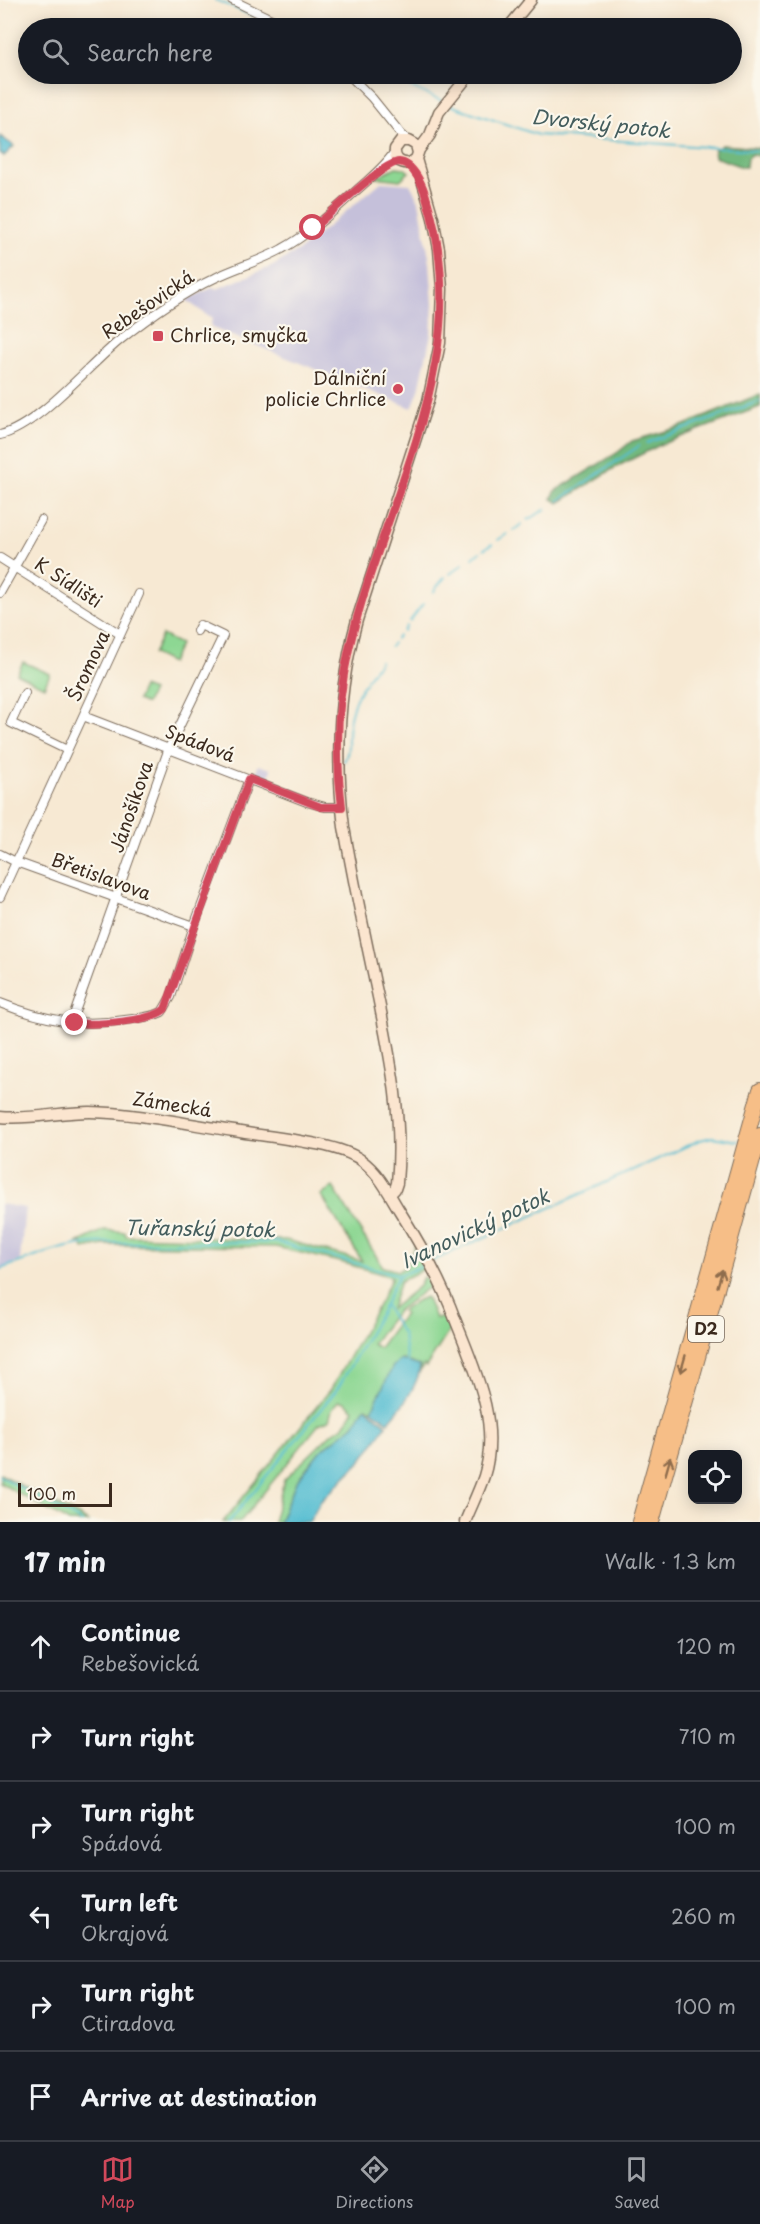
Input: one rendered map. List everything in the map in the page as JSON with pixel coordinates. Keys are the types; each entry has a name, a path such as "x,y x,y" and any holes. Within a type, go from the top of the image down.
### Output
{"highway":[{"name":"D2","path":"639,1522 760,1090"},
{"name":"D2","path":"652,1522 760,1135"}],"street":[{"path":"232,0 269,18"},
{"path":"516,18 531,0"},
{"path":"357,84 414,149 435,227 440,260 442,313 440,343 428,402 365,594 349,651 341,696 338,734 342,807 398,1103 400,1144 395,1189 390,1194"},
{"path":"402,163 410,163 414,149 430,135 444,105 462,84"},
{"path":"387,117 397,140 395,149 397,159 412,170 424,189"},
{"path":"395,149 401,141 414,149"},
{"name":"Rebešovická","path":"0,435 36,417 105,352 138,326 204,284 271,256 293,243 380,170 395,149"},
{"name":"Rebešovická","path":"380,170 395,163 402,163"},
{"path":"0,593 41,520"},
{"name":"K Sídlišti","path":"0,558 120,634"},
{"name":"Šromova","path":"0,897 139,594"},
{"name":"Jánošíkova","path":"71,1023 169,748 223,636 200,625 197,631"},
{"path":"25,693 11,723 68,750"},
{"name":"Spádová","path":"83,716 321,807 342,807"},
{"path":"0,1004 30,1015 71,1023 101,1023 149,1017 165,1009 249,779"},
{"name":"Břetislavova","path":"0,854 16,862 194,926"},
{"name":"Zámecká","path":"0,1117 24,1118 82,1112 121,1114 337,1149 356,1156 366,1164 390,1194 430,1263 451,1306 482,1389 489,1422 489,1450 484,1475 465,1522"}],"shaded area":[{"path":"381,182 410,184 419,201 430,263 433,305 431,334 419,390 412,408 210,327 212,319 186,300 214,287 217,289 273,266 300,250"},
{"path":"258,765 271,769 268,780 255,776"},
{"path":"0,1204 25,1208 20,1260 0,1269"}],"green space":[{"path":"722,145 760,148 760,157 752,154 747,158 746,167 742,167 715,157 714,150"},
{"path":"396,167 404,168 409,172 400,180 376,177"},
{"path":"760,394 760,407 662,444 616,467 559,503 552,499 555,491 617,453 632,441 677,428"},
{"path":"162,635 180,644 171,663 153,654"},
{"path":"23,662 50,674 44,687 17,674"},
{"path":"143,687 152,691 146,704 137,700"},
{"path":"333,1187 383,1267 398,1271 406,1267 414,1247 426,1268 400,1281 391,1309 419,1286 423,1277 429,1280 430,1286 397,1311 372,1344 379,1348 404,1314 402,1311 426,1297 435,1318 447,1318 451,1328 426,1367 424,1365 419,1373 420,1366 402,1360 372,1410 366,1407 354,1425 319,1452 296,1482 279,1522 273,1522 284,1480 332,1433 343,1427 354,1410 345,1402 338,1401 329,1420 319,1424 240,1522 223,1522 331,1389 392,1277 276,1247 104,1245 84,1249 82,1242 77,1243 104,1230 125,1232 126,1236 286,1240 362,1261 321,1195"},
{"path":"0,1474 88,1522 69,1522 0,1483"}],"water":[{"path":"0,136 14,146 4,156 0,153"},
{"path":"401,1360 420,1366 419,1374 399,1410 388,1422 372,1410 393,1366"},
{"path":"365,1407 387,1425 361,1461 321,1501 309,1522 279,1522 296,1482 319,1452 354,1425"}],"waterway":[{"name":"Dvorský potok","path":"216,0 253,16"},
{"name":"Dvorský potok","path":"404,84 442,101"},
{"name":"Dvorský potok","path":"450,105 538,135 721,148"},
{"name":"Dvorský potok","path":"725,148 760,151"},
{"path":"647,443 760,401"},
{"path":"558,501 639,446"},
{"path":"528,520 546,509"},
{"path":"514,530 522,524"},
{"path":"498,540 507,534"},
{"path":"484,549 492,544"},
{"path":"473,558 480,552"},
{"path":"450,574 463,564"},
{"path":"436,588 445,577"},
{"path":"410,621 423,604"},
{"path":"403,631 406,626"},
{"path":"390,647 393,643"},
{"path":"367,679 380,661"},
{"path":"344,761 352,708 366,682"},
{"name":"Ivanovický potok","path":"432,1261 700,1140 712,1137 738,1141"},
{"name":"Tuřanský potok","path":"0,1269 72,1246 102,1242 277,1242 399,1275"},
{"name":"Ivanovický potok","path":"229,1522 338,1388 400,1275 427,1264"},
{"path":"385,1305 403,1335 407,1363"},
{"path":"0,1476 82,1522"}],"place":[{"name":"Chrlice, smyčka","path":"158,336"},
{"name":"Dálniční policie Chrlice","path":"398,389"}],"route":[{"path":"75,1023 101,1023 149,1017 165,1009 249,779 321,807 342,807 339,788 338,734 341,696 349,651 365,594 428,402 440,343 442,289 437,238 424,189 407,165 399,162 380,170 313,228"}]}
